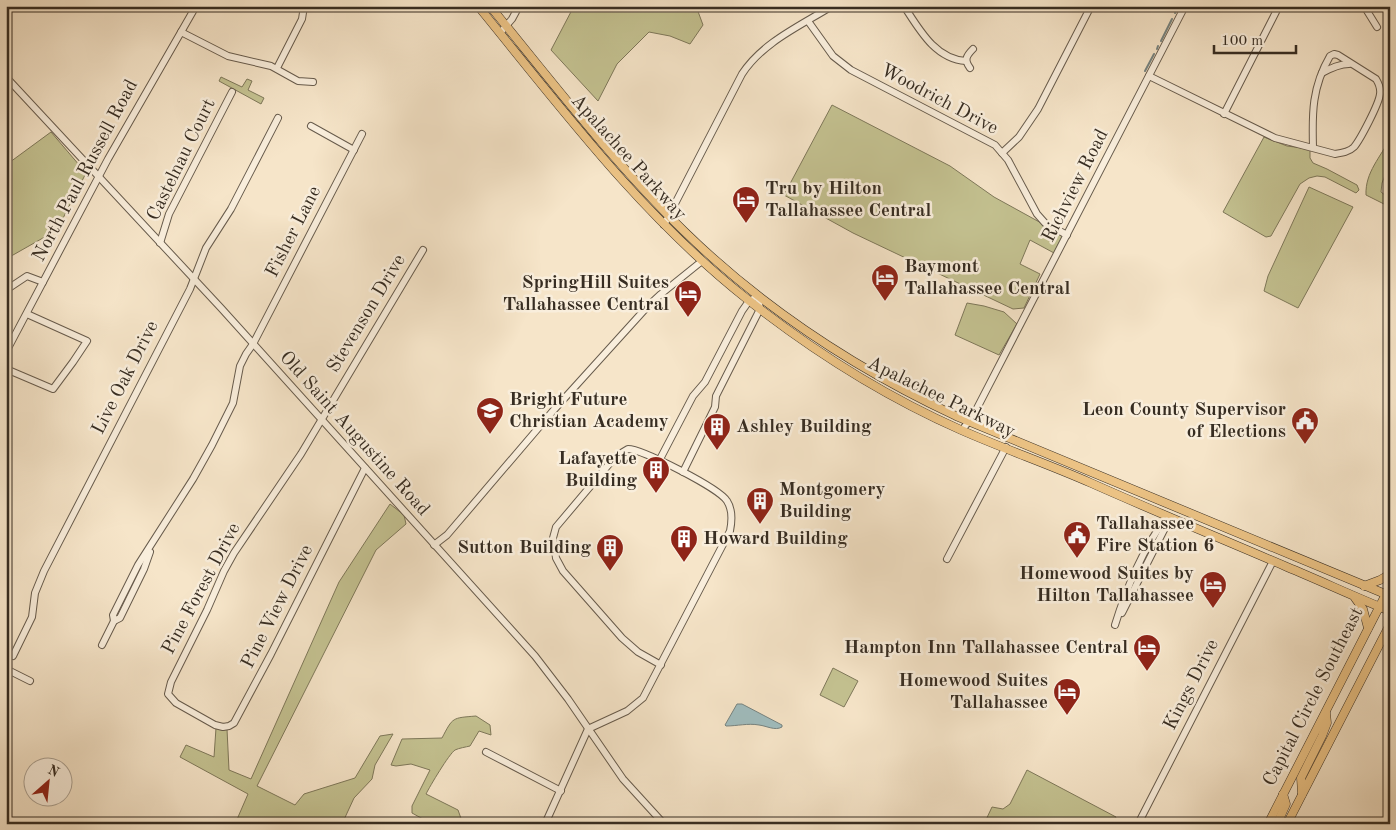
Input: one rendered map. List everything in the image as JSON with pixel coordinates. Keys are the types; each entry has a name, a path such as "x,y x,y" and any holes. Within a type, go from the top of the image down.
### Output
{"main road":[{"name":"Apalachee Parkway","path":"478,6 608,164 664,225 702,261 749,301 845,369 923,412 962,430 1260,555 1390,612"},
{"name":"Apalachee Parkway","path":"490,6 624,169 669,216 714,259 758,296 808,332 868,370 969,422 1388,595"},
{"path":"845,369 868,370"},
{"path":"1083,469 1090,483 1115,482"},
{"path":"1167,517 1172,506"},
{"path":"1260,555 1273,548"},
{"path":"1364,586 1390,574"},
{"name":"Capital Circle Southeast","path":"1268,824 1379,607 1388,595 1390,586"},
{"path":"1354,597 1363,609 1368,628"},
{"name":"Capital Circle Southeast","path":"1287,824 1390,624"},
{"path":"1302,794 1301,778 1327,723 1326,711"},
{"path":"1277,824 1286,804 1283,794"}],"street":[{"name":"North Paul Russell Road","path":"6,352 99,176 196,6"},
{"path":"277,68 302,19 304,6"},
{"path":"500,33 512,19 519,6"},
{"path":"664,225 749,63 770,44 832,6"},
{"path":"904,6 928,41 950,58 966,61"},
{"path":"1002,153 1019,137 1038,109 1092,6"},
{"name":"Richview Road","path":"962,430 974,416 1185,6"},
{"path":"1224,114 1280,6"},
{"path":"1364,6 1377,27"},
{"name":"Woodrich Drive","path":"808,21 832,56 851,70 995,145 1008,160 1037,214 1045,223 1067,235"},
{"path":"181,32 228,56 277,68 298,81 313,82"},
{"path":"970,68 966,61 968,54 973,50"},
{"path":"1149,76 1275,138 1335,154 1343,153 1354,147 1376,105 1380,88 1376,79 1338,55 1332,55 1328,60 1314,94 1313,147"},
{"path":"1322,73 1342,64 1352,64"},
{"name":"Old Saint Augustine Road","path":"6,77 194,278 535,656 623,779 664,824"},
{"name":"Castelnau Court","path":"160,243 169,214 232,92"},
{"name":"Live Oak Drive","path":"13,656 32,617 35,592 44,571 190,289 206,248 232,209 278,118"},
{"path":"311,126 354,150"},
{"name":"Fisher Lane","path":"102,645 114,621 113,615 138,565 193,479 234,403 240,366 362,134"},
{"name":"Stevenson Drive","path":"321,420 423,250"},
{"path":"434,545 447,535 552,412 647,308 661,294 702,261"},
{"path":"6,290 27,276 43,282"},
{"path":"659,461 693,396 705,382 742,311 749,301 758,296 760,309 716,396 715,407 683,472"},
{"path":"6,369 53,389 74,362 87,341 27,314"},
{"name":"Pine Forest Drive","path":"198,715 173,701 168,694 171,682 208,610 227,566 262,510 301,454 321,420"},
{"path":"947,559 1006,447"},
{"path":"545,824 588,729 632,708 647,693 730,531 731,510 728,502 718,491 683,472 631,449 618,455 561,520 556,527 553,538 556,558 562,571 622,638 638,652 661,665"},
{"name":"Pine View Drive","path":"198,715 223,727 229,726 237,720 365,468"},
{"path":"1167,517 1164,530 1115,625 1124,596 1158,528 1167,517"},
{"name":"Kings Drive","path":"1138,824 1273,561"},
{"path":"6,669 30,681"},
{"path":"486,752 561,791"}],"shaded area":[{"path":"574,6 696,6 703,25 690,44 670,36 649,32 617,64 598,101 551,50"},
{"path":"221,77 242,87 247,79 252,81 248,90 264,98 261,104 219,81"},
{"path":"832,105 950,166 994,197 1063,235 1054,253 1030,240 1020,264 1040,274 1024,308 1013,309 853,233 784,195"},
{"path":"51,132 86,173 57,230 6,259 6,165"},
{"path":"1264,137 1287,146 1310,149 1310,158 1313,163 1357,185 1359,190 1356,193 1325,177 1309,178 1300,184 1271,236 1266,237 1223,212"},
{"path":"1390,138 1390,163 1382,183 1381,192 1390,199 1390,207 1366,195 1366,187 1371,172"},
{"path":"1309,187 1353,207 1298,308 1264,291 1268,276"},
{"path":"967,303 1004,312 1017,324 999,355 955,335"},
{"path":"390,504 404,515 406,524 376,550 257,786 295,805 304,794 355,778 380,736 393,734 375,765 372,779 354,798 342,824 235,824 248,794 180,757 186,745 214,757 216,728 227,729 229,770 251,779 339,582"},
{"path":"833,668 858,681 844,707 820,695"},
{"path":"476,716 490,725 491,735 479,731 470,746 455,750 426,794 458,810 463,824 432,824 412,813 412,806 430,770 411,764 391,765 402,739 442,738 454,720 462,717"},
{"path":"1027,770 1116,817 1113,824 984,824 992,807 1003,809 1010,804"}],"water":[{"path":"737,704 742,704 782,725 782,727 774,728 751,724 726,726"}],"waterway":[{"path":"1175,13 1179,6"},
{"path":"1161,41 1172,19"},
{"path":"1145,71 1154,54"}],"place":[{"name":"Tru by Hilton Tallahassee Central","path":"746,224"},
{"name":"Baymont Tallahassee Central","path":"885,302"},
{"name":"SpringHill Suites Tallahassee Central","path":"688,318"},
{"name":"Bright Future Christian Academy","path":"490,435"},
{"name":"Leon County Supervisor of Elections","path":"1305,445"},
{"name":"Ashley Building","path":"717,451"},
{"name":"Lafayette Building","path":"656,494"},
{"name":"Montgomery Building","path":"760,525"},
{"name":"Tallahassee Fire Station 6","path":"1077,559"},
{"name":"Howard Building","path":"684,563"},
{"name":"Sutton Building","path":"610,572"},
{"name":"Homewood Suites by Hilton Tallahassee","path":"1213,609"},
{"name":"Hampton Inn Tallahassee Central","path":"1147,672"},
{"name":"Homewood Suites Tallahassee","path":"1067,716"}]}
